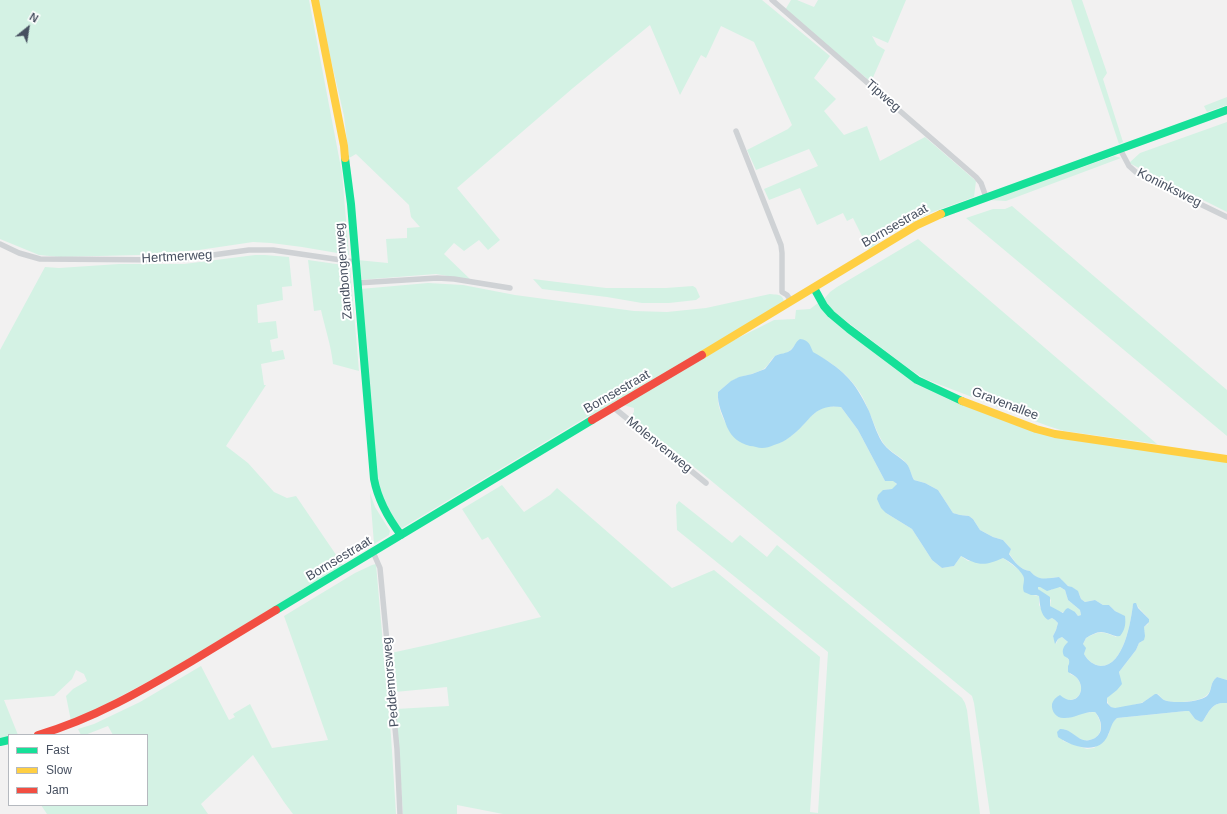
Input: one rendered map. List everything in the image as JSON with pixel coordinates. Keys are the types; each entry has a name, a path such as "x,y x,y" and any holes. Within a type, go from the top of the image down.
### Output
{"street":[{"name":"Zandbongenweg","path":"315,0 344,146 351,204 373,467 376,487 384,509 401,535"},
{"name":"Tipweg","path":"772,0 976,177 981,183 986,197"},
{"name":"Bornsestraat","path":"43,734 74,723 123,700 166,677 917,225 986,197 1227,110"},
{"path":"736,131 781,245 782,292 787,295 791,301"},
{"name":"Koninksweg","path":"1120,149 1129,166 1138,174 1227,217"},
{"name":"Hertmerweg","path":"0,244 19,254 40,260 171,260 249,250 273,250 355,262"},
{"path":"357,283 436,278 454,279 510,288"},
{"name":"Gravenallee","path":"814,288 824,306 849,329 917,380 967,403 1036,429 1055,434 1227,459"},
{"name":"Molenvenweg","path":"613,407 706,483"},
{"name":"Peddemorsweg","path":"373,552 380,568 396,749 400,814"}],"green space":[{"path":"0,0 309,0 342,173 349,255 302,247 253,242 199,250 139,255 60,257 39,255 0,239"},
{"path":"317,0 762,0 830,56 814,78 836,99 824,111 844,135 867,126 880,161 925,137 976,181 974,197 930,213 884,238 869,250 853,218 847,221 843,213 817,225 800,188 769,200 764,189 818,166 809,149 756,170 747,150 788,129 792,125 754,42 721,26 706,58 701,55 680,95 650,25 573,88 457,188 500,240 488,250 479,240 464,251 454,243 444,254 471,280 436,274 359,280 357,260 388,263 386,239 407,238 407,228 420,227 411,217 409,205 356,154 349,158 344,116"},
{"path":"791,0 797,0 814,7 818,0 906,0 888,43 872,36 877,45 885,50 871,82 785,10"},
{"path":"1071,0 1082,0 1107,73 1103,79 1123,142 1119,144"},
{"path":"1227,97 1227,105 1207,112 1204,106"},
{"path":"1227,122 1227,212 1129,163 1140,153"},
{"path":"1114,156 1121,158 1006,201 989,200"},
{"path":"1012,206 1227,390 1227,436 966,218 993,209 1005,209"},
{"path":"918,239 1157,444 1064,431 925,379 908,368 833,311 824,299 837,287"},
{"path":"255,255 289,257 292,286 282,287 283,300 257,305 258,323 276,321 278,338 270,340 272,352 283,350 285,359 261,364 264,385 266,385 226,446 248,463 274,492 287,498 296,496 343,565 170,670 71,721 66,696 73,689 87,681 84,674 76,670 72,679 54,696 4,700 18,734 8,734 8,737 0,738 0,350 45,267 59,268 119,264 184,264"},
{"path":"308,260 350,266 359,371 333,364 321,310 314,311"},
{"path":"533,279 606,288 666,288 693,286 696,288 700,297 696,300 669,303 642,303 542,289"},
{"path":"428,283 463,285 515,295 634,311 667,312 706,308 770,294 782,297 784,301 782,304 592,418 590,415 402,528 397,524 379,497 360,289"},
{"path":"818,303 829,317 917,384 1048,435 1227,462 1227,680 1217,677 1213,682 1209,693 1204,697 1193,701 1174,702 1163,700 1158,694 1141,703 1115,708 1109,705 1107,698 1118,687 1120,681 1119,672 1136,650 1139,643 1143,640 1144,627 1148,624 1149,619 1137,605 1133,604 1125,641 1121,651 1115,659 1109,664 1101,666 1096,665 1087,659 1084,654 1085,648 1083,644 1086,638 1101,633 1116,637 1122,615 1109,605 1103,605 1095,600 1085,602 1081,599 1076,590 1066,584 1059,577 1043,579 1033,575 1030,571 1023,569 1013,559 1009,553 1011,549 1003,540 993,537 980,530 973,519 969,516 953,513 938,490 925,483 914,480 907,464 887,448 882,441 865,402 856,387 849,378 825,359 795,345 787,353 778,354 775,356 764,369 735,379 718,392 719,407 725,422 780,443 796,432 820,409 833,406 841,407 858,430 885,481 893,480 897,485 893,489 883,490 886,513 912,529 932,560 942,568 954,566 961,556 968,561 1003,558 1023,573 1024,579 1033,595 1039,596 1039,605 1048,620 1052,618 1058,623 1053,636 1056,644 1058,639 1062,637 1068,642 1067,657 1070,662 1070,674 1076,677 1081,686 1080,694 1077,697 1069,700 1064,699 1065,718 1082,713 1095,712 1101,727 1097,737 1087,740 1078,738 1064,729 1063,741 1087,749 1094,748 1109,734 1111,725 1117,718 1189,711 1195,719 1203,721 1215,705 1227,703 1227,814 990,814 972,696 703,474 630,418 634,412 634,408 623,405 712,351 774,320 795,319 796,310 810,309"},
{"path":"502,485 524,512 550,495 557,488 672,588 714,570 820,657 810,812 818,813 828,652 677,530 676,505 679,501 732,543 740,535 767,557 777,545 962,698 967,710 980,814 503,814 457,805 457,814 403,814 396,709 449,706 447,687 395,692 391,653 541,617 488,537 482,540 462,509"},
{"path":"370,493 375,507 390,531 389,535 374,544"},
{"path":"376,564 391,736 396,814 293,814 253,755 201,804 208,814 47,814 42,806 148,806 148,734 112,734 108,726 88,734 80,734 78,729 94,724 140,702 201,666 229,720 235,717 233,714 250,704 272,748 328,740 284,616 355,573"},
{"path":"1038,587 1051,590 1058,587 1065,590 1068,600 1080,610 1081,615 1078,616 1075,612 1062,612 1053,608 1050,606 1051,600 1038,589"}],"water":[{"path":"800,339 807,342 813,352 840,370 852,383 869,411 882,442 889,450 907,464 914,480 925,483 938,490 953,513 969,516 973,519 980,530 993,537 1003,540 1011,549 1009,554 1023,569 1030,571 1040,578 1059,577 1068,586 1078,591 1081,599 1085,602 1095,600 1103,605 1109,605 1115,611 1125,616 1125,627 1120,636 1101,632 1095,633 1086,638 1083,644 1086,648 1084,654 1087,659 1096,665 1101,666 1109,664 1115,659 1121,651 1125,641 1133,604 1136,603 1138,608 1149,619 1149,622 1144,627 1144,640 1139,643 1136,650 1119,672 1122,684 1107,698 1107,703 1111,707 1115,708 1142,703 1155,694 1163,700 1174,702 1199,700 1209,694 1213,682 1217,677 1227,680 1227,703 1215,705 1201,722 1195,719 1189,711 1117,718 1112,724 1104,742 1098,746 1085,748 1070,744 1058,737 1057,732 1060,729 1065,729 1081,739 1089,740 1098,736 1101,725 1099,717 1095,712 1062,718 1057,716 1054,712 1052,707 1053,701 1060,695 1066,699 1075,699 1081,692 1080,682 1076,677 1068,672 1069,661 1068,658 1064,656 1063,650 1068,642 1062,637 1058,639 1055,644 1053,636 1058,623 1052,618 1048,620 1045,618 1041,609 1039,596 1024,592 1024,579 1022,573 1016,567 1003,558 982,564 972,562 961,556 954,566 942,568 932,560 912,529 886,513 881,508 877,499 878,495 883,490 892,489 897,484 893,481 885,481 858,430 841,407 826,407 820,410 790,437 780,443 766,448 759,448 742,443 736,440 729,431 719,406 718,392 731,381 739,377 765,369 775,356 789,351","holes":["1038,587 1047,591 1060,587 1065,590 1068,600 1080,610 1081,615 1078,616 1075,612 1068,608 1063,613 1050,606 1050,597 1038,589"]}],"traffic: fast":[{"path":"941,214 1227,110"},
{"path":"345,158 351,204 374,479 384,508 401,535"},
{"path":"814,288 824,306 849,329 917,380 962,401"},
{"path":"276,610 592,420"},
{"path":"0,742 8,740"}],"traffic: slow":[{"path":"315,0 344,146 345,158"},
{"path":"702,355 917,225 941,214"},
{"path":"962,401 1036,429 1055,434 1227,459"}],"traffic: jam":[{"path":"592,420 702,355"},
{"path":"41,734 78,721 155,683 276,610"}]}
